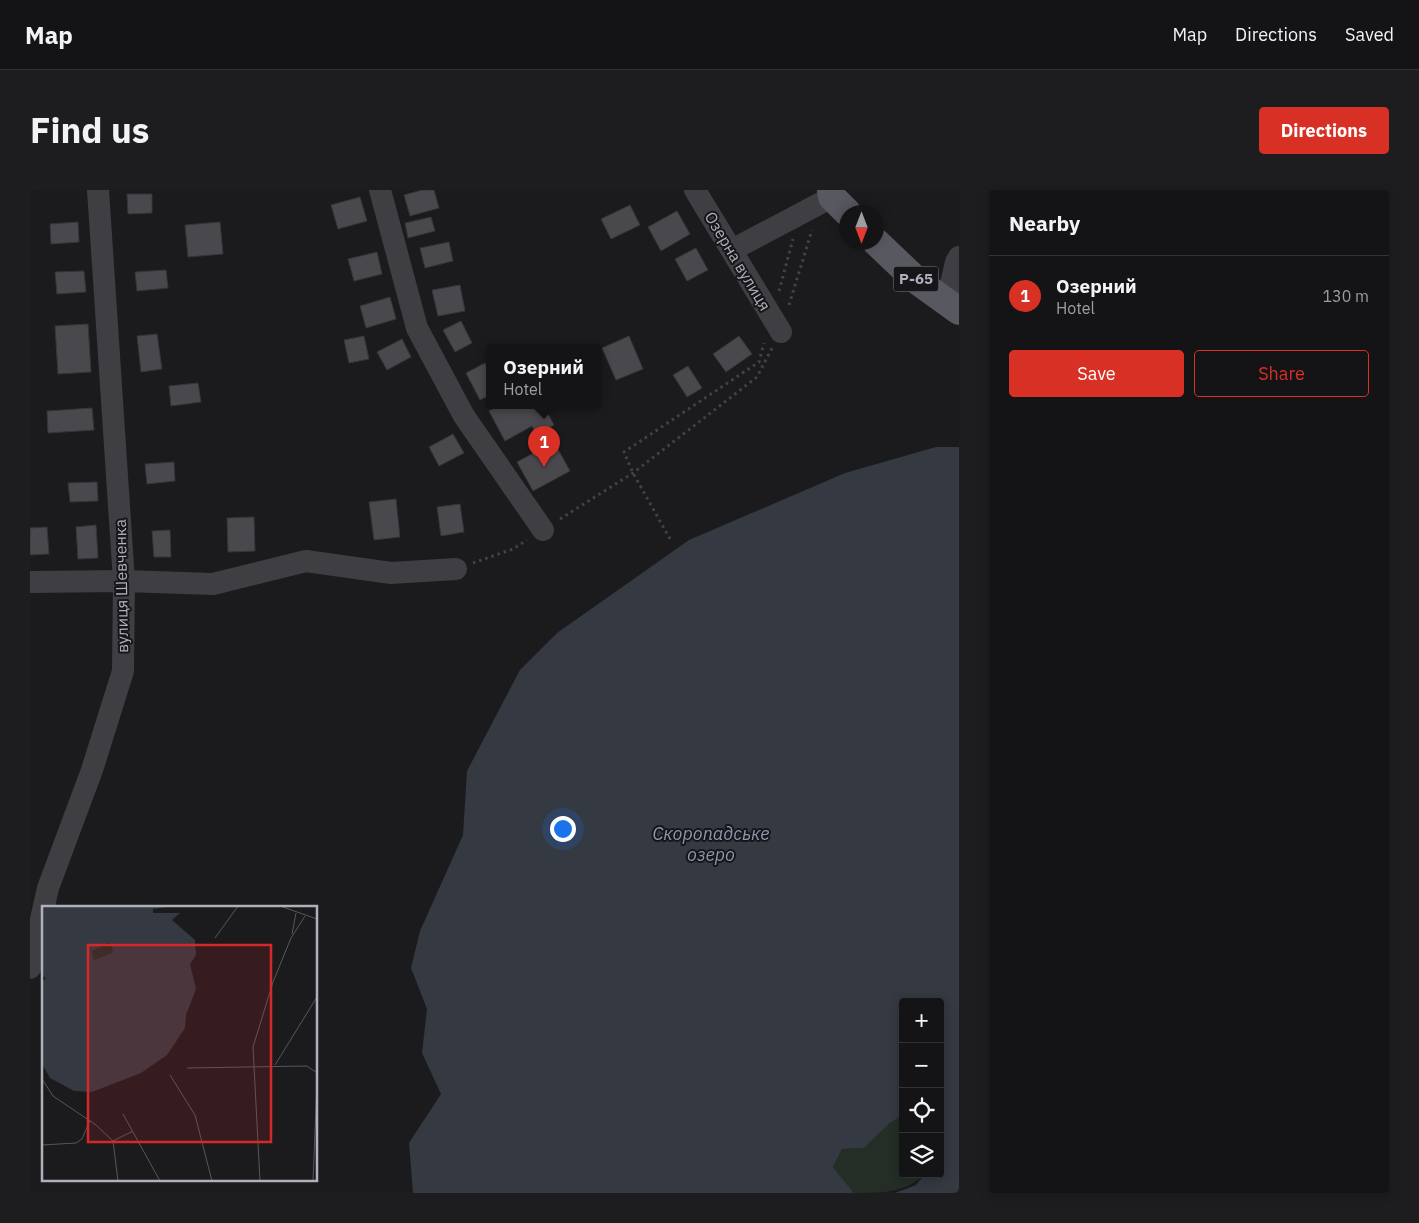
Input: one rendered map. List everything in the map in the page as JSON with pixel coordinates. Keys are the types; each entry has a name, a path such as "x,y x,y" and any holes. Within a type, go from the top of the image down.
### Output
{"main road":[{"name":"Р-65","path":"884,250 916,280 953,306"}],"street":[{"name":"вулиця Шевченка","path":"44,906 48,888 92,770 123,671 124,581 98,190"},
{"path":"380,190 417,328 464,416 543,530"},
{"name":"Озерна вулиця","path":"695,190 776,323"},
{"path":"732,250 833,201"},
{"path":"953,306 956,262 959,257"},
{"path":"30,582 124,581 213,584 306,561 390,573 456,569"},
{"name":"вулиця Шевченка","path":"30,968 42,915"}],"path":[{"path":"670,538 624,452 759,362 833,201"},
{"path":"456,569 514,549 634,473 757,377 776,323 794,233"}],"shaded area":[{"path":"899,1117 899,1178 920,1178 909,1185 892,1191 854,1193 833,1167 842,1149 864,1148 890,1123"}],"water":[{"name":"Скоропадське озеро","path":"936,447 959,447 959,1193 895,1193 916,1185 922,1178 944,1178 944,998 899,998 899,1117 890,1123 864,1148 842,1149 833,1167 854,1193 413,1193 409,1143 441,1094 422,1053 427,1009 411,968 420,931 463,835 467,771 520,670 557,633 689,540 845,473"}],"building":[{"path":"422,190 434,190 439,208 410,216 404,195"},
{"path":"127,194 152,194 152,213 128,214"},
{"path":"360,197 367,221 338,229 331,205"},
{"path":"630,205 640,225 611,239 601,219"},
{"path":"677,211 690,234 661,251 648,227"},
{"path":"431,217 435,231 408,238 405,223"},
{"path":"78,222 79,242 51,244 50,224"},
{"path":"220,222 223,254 188,257 185,225"},
{"path":"449,242 453,261 425,268 420,248"},
{"path":"696,248 708,270 687,281 675,259"},
{"path":"377,252 382,274 354,281 348,259"},
{"path":"166,270 168,288 137,291 135,272"},
{"path":"84,271 86,292 57,294 55,272"},
{"path":"460,285 465,311 438,316 432,290"},
{"path":"390,297 396,319 366,328 360,306"},
{"path":"461,321 472,343 455,352 443,330"},
{"path":"88,324 91,372 58,374 55,326"},
{"path":"157,334 162,369 141,372 137,336"},
{"path":"364,336 369,359 349,363 344,340"},
{"path":"629,336 643,369 616,380 602,348"},
{"path":"739,336 752,354 726,372 713,354"},
{"path":"402,339 411,357 387,370 377,352"},
{"path":"485,363 486,397 480,400 466,373"},
{"path":"688,366 702,388 687,397 673,375"},
{"path":"198,383 201,402 171,406 169,386"},
{"path":"92,408 94,430 48,433 47,411"},
{"path":"493,409 546,409 554,425 536,434 532,426 505,441 489,411"},
{"path":"453,434 464,453 439,466 429,447"},
{"path":"554,442 570,471 533,491 517,462"},
{"path":"174,462 175,481 147,484 145,464"},
{"path":"97,482 98,501 70,502 68,483"},
{"path":"396,499 400,537 374,540 369,502"},
{"path":"460,504 464,532 441,536 437,507"},
{"path":"254,517 255,551 228,552 227,518"},
{"path":"96,525 98,558 78,559 76,527"},
{"path":"47,527 49,554 30,555 30,528"},
{"path":"170,530 171,557 154,557 152,531"}],"place":[{"name":"Озерний","path":"544,467"}]}
